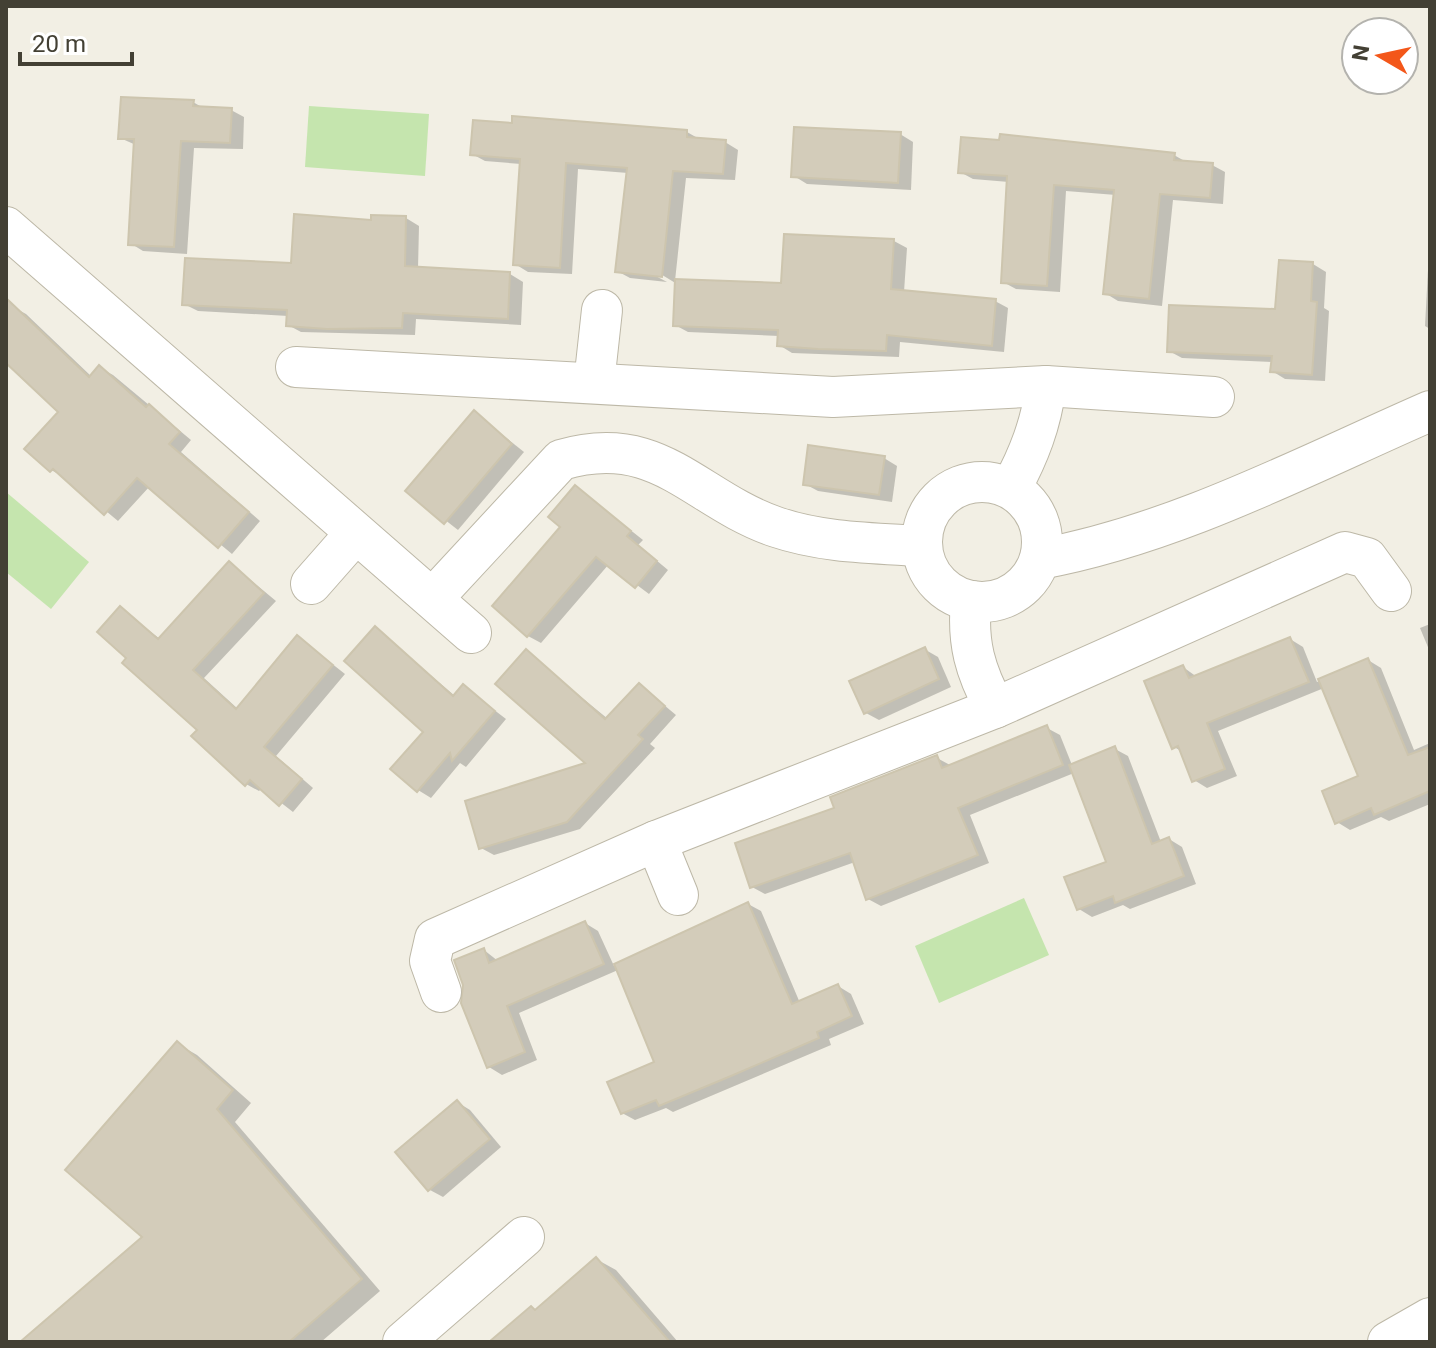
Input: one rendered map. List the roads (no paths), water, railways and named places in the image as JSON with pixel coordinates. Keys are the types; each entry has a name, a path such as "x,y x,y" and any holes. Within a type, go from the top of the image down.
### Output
{"street":[{"path":"6,227 471,633"},
{"path":"594,383 602,310"},
{"path":"296,367 833,397 1046,386 1214,397"},
{"path":"1011,488 1027,459 1042,412 1046,386"},
{"path":"1040,559 1100,548 1208,508 1430,411"},
{"path":"433,598 523,496 561,460 587,452 618,453 670,467 733,508 801,535 846,542 922,546"},
{"path":"984,482 1011,488 1025,499 1041,528 1040,559 1025,585 997,601 971,601 948,592 935,580 926,564 922,546 923,528 930,511 957,486 984,482"},
{"path":"311,584 355,534"},
{"path":"441,992 430,961 435,939 656,841 995,708 1345,552 1367,558 1377,567 1391,591"},
{"path":"971,601 970,646 977,673 995,708"},
{"path":"656,841 678,895"},
{"path":"403,1342 524,1237"},
{"path":"1388,1342 1430,1318"}]}
